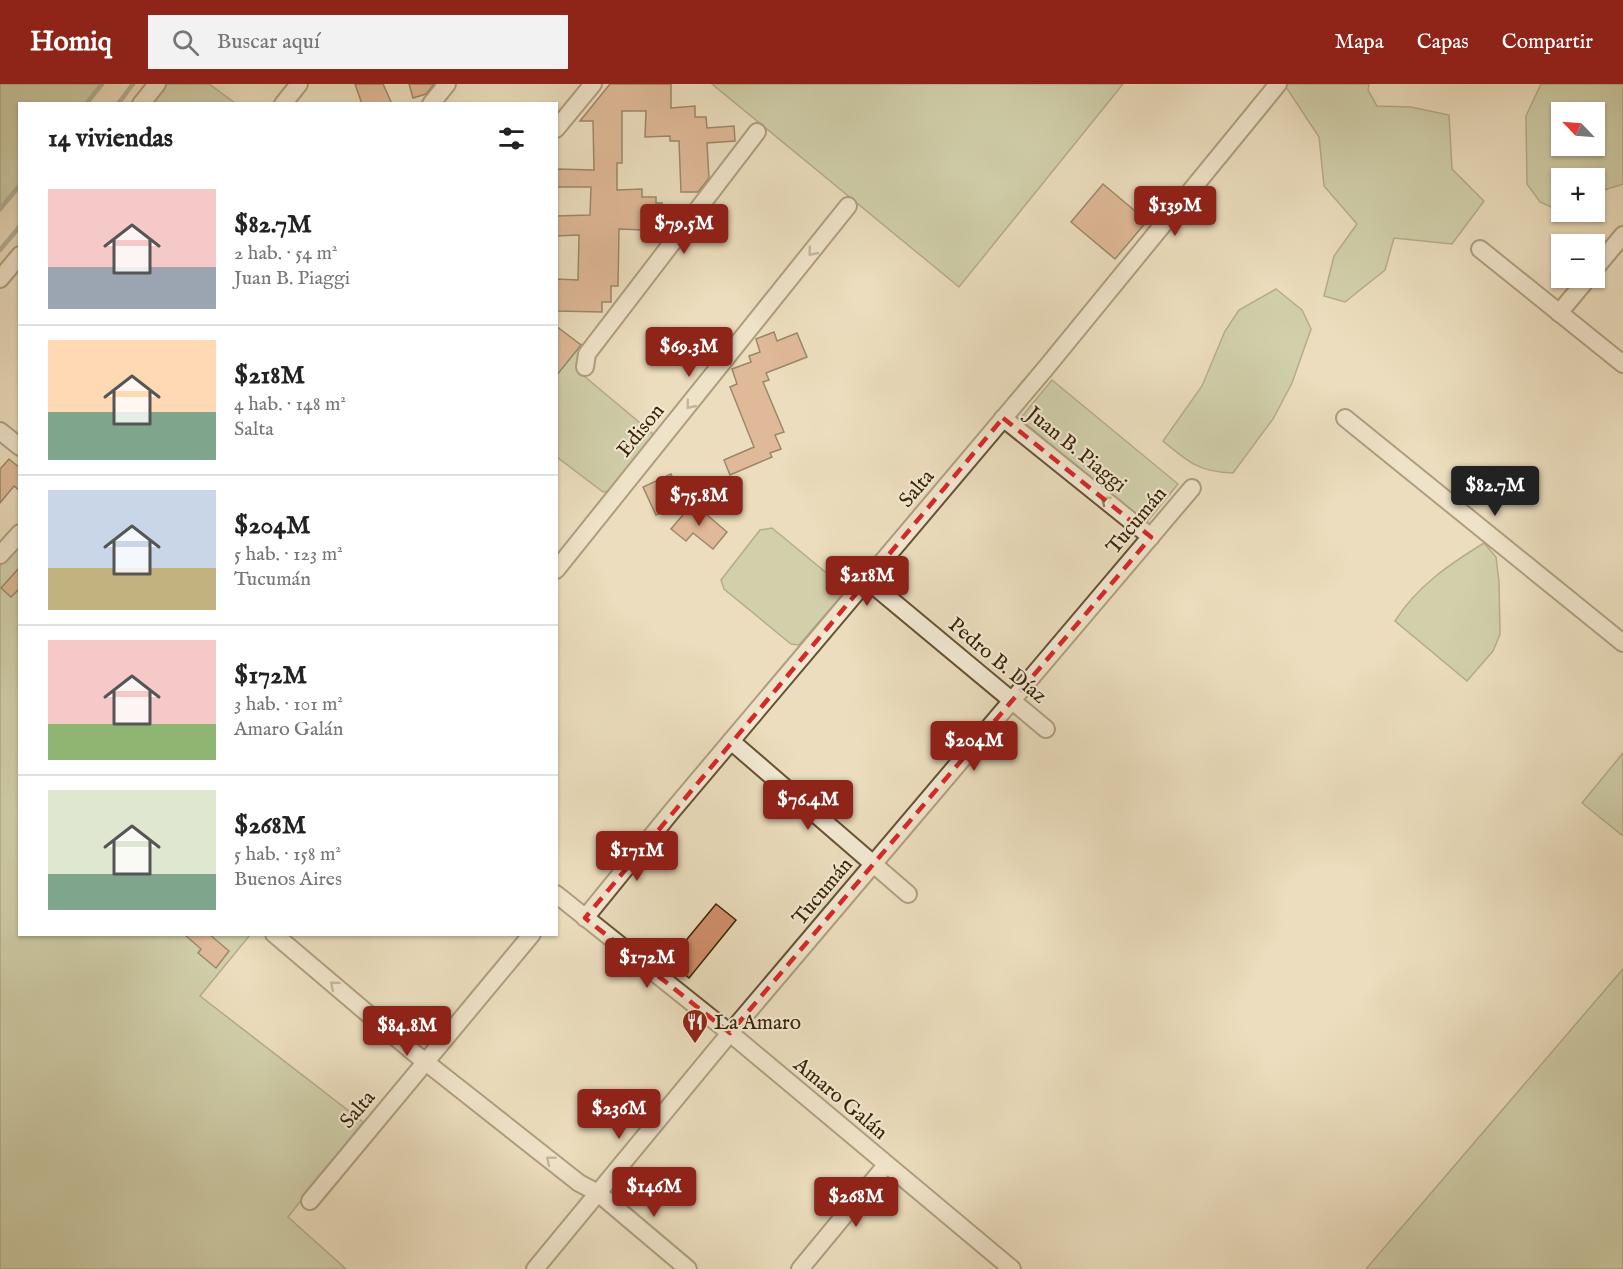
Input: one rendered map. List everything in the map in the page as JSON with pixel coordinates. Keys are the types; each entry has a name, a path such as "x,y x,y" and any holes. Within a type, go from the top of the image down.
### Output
{"street":[{"path":"143,102 157,84"},
{"path":"285,102 299,84"},
{"path":"433,102 447,84"},
{"path":"558,127 593,84"},
{"name":"Salta","path":"585,918 1004,418 1278,84"},
{"path":"585,367 587,354 757,132"},
{"name":"Edison","path":"558,568 848,206"},
{"path":"1605,257 1623,235"},
{"path":"1480,249 1623,364"},
{"path":"0,279 18,257"},
{"path":"1559,313 1580,288"},
{"name":"Juan B. Piaggi","path":"1004,418 1151,537"},
{"path":"1345,418 1623,643"},
{"path":"0,431 18,441"},
{"name":"Tucumán","path":"535,1269 730,1033 1192,488"},
{"path":"0,555 18,535"},
{"name":"Pedro B. Díaz","path":"867,580 1046,729"},
{"path":"731,741 908,894"},
{"name":"Amaro Galán","path":"558,899 730,1033 1012,1269"},
{"path":"276,936 426,1061 579,1184 598,1193 688,1269"},
{"name":"Salta","path":"310,1201 530,936"},
{"path":"800,1269 886,1165"}],"highlighted area":[{"path":"1003,418 1151,537 730,1033 585,918"}],"green space":[{"path":"0,84 102,84 87,102 18,102 18,186 0,209"},
{"path":"166,84 209,84 234,102 152,102"},
{"path":"712,84 1123,84 959,287"},
{"path":"1284,84 1369,84 1368,90 1377,106 1411,107 1449,115 1452,169 1484,201 1452,244 1394,238 1385,270 1345,302 1324,296 1334,256 1357,224 1324,186 1319,137"},
{"path":"1541,84 1623,84 1623,184 1605,190 1605,168 1551,168 1551,207 1540,202 1527,184 1526,116"},
{"path":"1276,289 1302,310 1311,329 1292,383 1273,419 1233,473 1203,468 1187,460 1163,441 1202,386 1225,331 1239,310"},
{"path":"581,345 578,371 652,433 653,440 613,490 603,492 558,458 558,374"},
{"path":"1052,380 1178,484 1146,523 1020,419"},
{"path":"772,528 841,585 842,595 799,645 791,644 724,589 721,580 760,530"},
{"path":"18,542 18,936 249,936 200,996 363,1122 288,1217 346,1269 0,1269 0,566"},
{"path":"1484,543 1496,557 1500,634 1493,651 1467,681 1395,621 1424,586"},
{"path":"1623,753 1623,836 1582,803"},
{"path":"1623,969 1623,1269 1366,1269"}],"building":[{"path":"355,84 383,84 391,102 361,102"},
{"path":"409,84 434,84 426,94 413,98"},
{"path":"610,84 671,84 671,108 695,106 695,117 706,117 707,128 734,126 735,141 707,143 709,178 698,192 681,192 679,141 670,141 670,136 645,137 646,111 622,111 622,163 617,163 617,190 642,189 642,197 656,197 656,203 662,203 661,225 643,224 643,230 619,229 618,286 611,286 611,302 602,302 602,312 558,311 558,279 578,280 579,235 558,236 558,216 590,215 591,187 558,187 558,169 594,170 593,121 580,121"},
{"path":"1103,184 1147,221 1115,259 1071,222"},
{"path":"558,328 581,345 558,374"},
{"path":"774,332 777,341 797,333 807,357 766,373 769,380 763,382 784,432 775,435 781,449 770,453 772,457 730,475 724,460 754,447 730,387 737,384 732,369 751,362 749,356 760,352 756,339"},
{"path":"9,459 18,466 18,489 14,486 0,503 0,469"},
{"path":"671,474 684,501 656,515 643,487"},
{"path":"693,503 727,532 713,549 693,533 686,541 671,529"},
{"path":"18,569 18,590 11,597 1,588"},
{"path":"716,904 736,920 689,978 669,961"},
{"path":"186,936 211,936 229,951 216,968 198,953 201,949"}],"waterway":[{"path":"88,102 102,84"},
{"path":"120,102 133,84"},
{"path":"0,209 18,187"},
{"path":"0,250 18,228"}],"place":[{"name":"La Amaro","path":"695,1045"}]}
